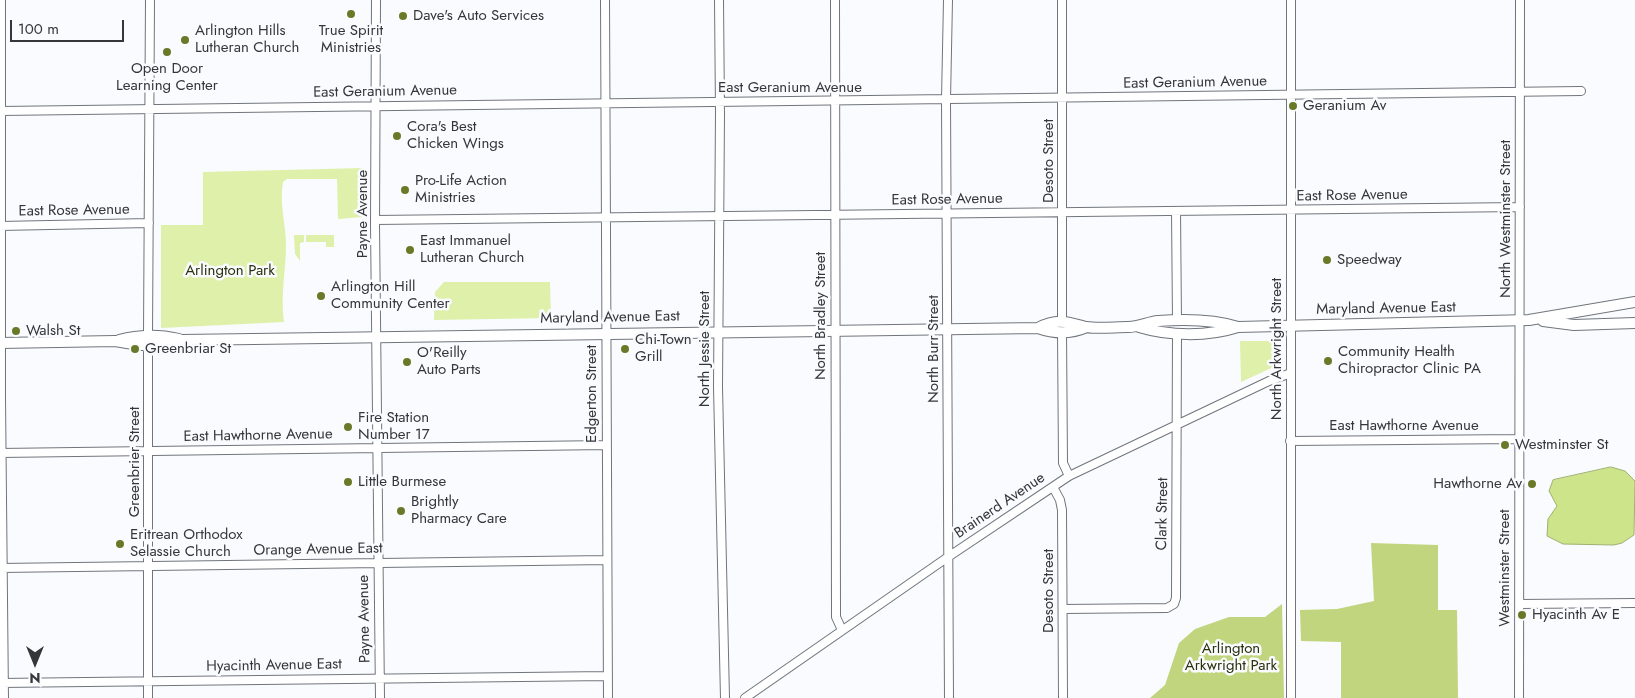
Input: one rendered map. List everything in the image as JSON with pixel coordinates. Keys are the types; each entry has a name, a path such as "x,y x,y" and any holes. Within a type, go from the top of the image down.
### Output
{"main road":[{"path":"1534,320 1635,302"},
{"name":"Maryland Avenue East","path":"1,343 718,331 948,330 1038,328 1050,322 1062,327 1074,322 1087,327 1139,326 1156,321 1219,321 1238,327 1291,327 1534,320"},
{"path":"1534,320 1574,325 1635,323"},
{"name":"Maryland Avenue East","path":"1139,326 1156,332 1218,334 1238,327"}],"street":[{"path":"1,0 1,568 2,683 4,698"},
{"name":"Greenbrier Street","path":"148,698 150,0"},
{"name":"Payne Avenue","path":"376,0 375,220 380,698"},
{"name":"Edgerton Street","path":"605,0 608,698"},
{"name":"North Jessie Street","path":"719,0 720,216 718,331 725,698"},
{"name":"North Bradley Street","path":"835,0 836,617 842,630"},
{"name":"North Burr Street","path":"948,0 946,100 949,698"},
{"name":"Desoto Street","path":"1062,0 1063,463 1069,476"},
{"name":"North Arkwright Street","path":"1291,0 1291,698"},
{"name":"North Westminster Street","path":"1518,439 1520,0"},
{"name":"East Geranium Avenue","path":"1,110 1581,91"},
{"name":"East Rose Avenue","path":"375,220 1520,207"},
{"path":"1176,211 1177,321"},
{"name":"East Rose Avenue","path":"1,226 149,223"},
{"name":"Clark Street","path":"1063,609 1167,608 1174,604 1176,598 1178,423 1177,333"},
{"name":"Brainerd Avenue","path":"745,698 948,557 1069,476 1178,423 1269,381 1291,373"},
{"name":"East Hawthorne Avenue","path":"1290,441 1518,439"},
{"name":"Westminster Street","path":"1518,439 1520,698"},
{"name":"East Hawthorne Avenue","path":"1,453 606,446"},
{"name":"Desoto Street","path":"1053,487 1060,500 1062,510 1063,698"},
{"name":"Orange Avenue East","path":"1,568 607,560"},
{"path":"1519,604 1635,603"},
{"name":"Hyacinth Avenue East","path":"2,683 608,676"}],"green space":[{"name":"Arlington Park","path":"364,168 363,217 338,219 337,179 287,179 283,182 282,198 286,237 284,322 161,328 161,225 203,225 203,172"},
{"path":"294,235 304,235 304,242 300,243 300,261 295,254"},
{"path":"306,235 334,235 334,247 326,247 326,242 306,242"},
{"path":"444,282 550,282 551,318 434,320 435,292"},
{"path":"1240,341 1280,341 1280,364 1241,382"},
{"path":"1371,543 1438,545 1438,610 1457,610 1458,698 1341,698 1341,642 1301,641 1300,610 1337,609 1374,601"},
{"name":"Arlington Arkwright Park","path":"1282,604 1284,698 1150,698 1165,685 1179,643 1195,629 1229,617 1265,617"}],"shaded area":[{"path":"1611,467 1625,471 1635,481 1634,535 1622,543 1614,545 1563,544 1547,536 1548,519 1557,506 1549,491 1553,480"}],"place":[{"name":"True Spirit Ministries","path":"351,14"},
{"name":"Dave's Auto Services","path":"403,16"},
{"name":"Arlington Hills Lutheran Church","path":"185,40"},
{"name":"Open Door Learning Center","path":"167,52"},
{"name":"Geranium Av","path":"1293,106"},
{"name":"Cora's Best Chicken Wings","path":"397,136"},
{"name":"Pro-Life Action Ministries","path":"405,190"},
{"name":"East Immanuel Lutheran Church","path":"410,250"},
{"name":"Speedway","path":"1327,260"},
{"name":"Arlington Hill Community Center","path":"321,296"},
{"name":"Walsh St","path":"16,331"},
{"name":"Greenbriar St","path":"135,349"},
{"name":"Chi-Town Grill","path":"625,349"},
{"name":"Community Health Chiropractor Clinic PA","path":"1328,361"},
{"name":"O'Reilly Auto Parts","path":"407,362"},
{"name":"Fire Station Number 17","path":"348,427"},
{"name":"Westminster St","path":"1505,445"},
{"name":"Little Burmese","path":"348,482"},
{"name":"Hawthorne Av","path":"1532,484"},
{"name":"Brightly Pharmacy Care","path":"401,511"},
{"name":"Eritrean Orthodox Selassie Church","path":"120,544"},
{"name":"Hyacinth Av E","path":"1522,615"}]}
